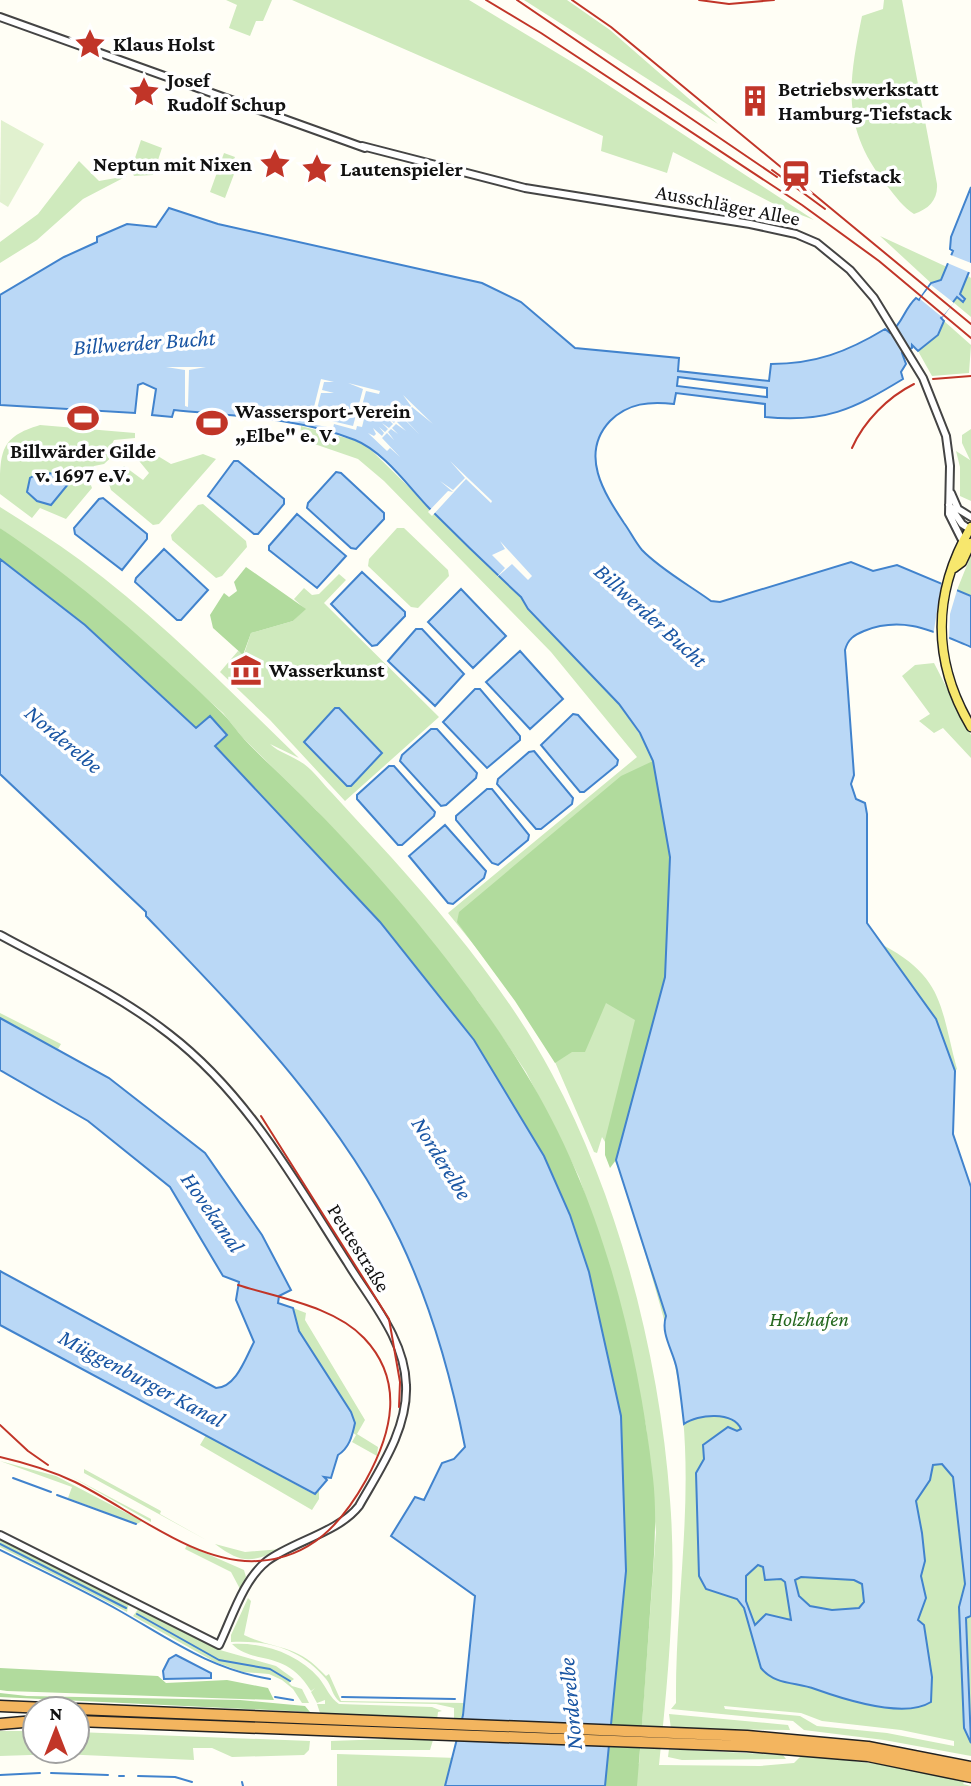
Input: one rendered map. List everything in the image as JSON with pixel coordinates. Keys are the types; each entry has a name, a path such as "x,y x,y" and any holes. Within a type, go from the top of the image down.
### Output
{"highway":[{"path":"0,1706 21,1707"},
{"path":"91,1710 315,1725"},
{"path":"0,1717 21,1719"},
{"path":"91,1721 315,1725 837,1743 969,1772"},
{"path":"0,1724 21,1722"}],"main road":[{"path":"970,528 967,542 952,572 942,618 941,648 949,685 971,727"}],"street":[{"name":"Ausschläger Allee","path":"0,17 362,146 525,188 750,224 801,236 823,247 850,270 908,351 946,436 950,488 948,503"},
{"path":"950,488 957,507 971,517"},
{"path":"948,503 959,521 970,528"},
{"path":"948,503 949,517 967,542"},
{"name":"Peutestraße","path":"0,935 150,1020 189,1051 238,1100 289,1170 393,1335 400,1352 406,1382 402,1420 359,1506 349,1516 306,1543 275,1556 260,1567 219,1645 0,1535"}],"green space":[{"path":"226,0 272,0 263,21 256,21 250,36 229,28 237,5"},
{"path":"292,0 469,0 582,68 814,220 778,206 673,152 667,173 601,151 603,136"},
{"path":"524,0 567,0 610,30 718,124"},
{"path":"884,0 902,0 937,184 932,203 914,214 897,198 873,166 855,126 852,106 854,64 862,16 883,9"},
{"path":"1,120 44,144 8,207 0,202"},
{"path":"141,140 162,148 153,175 134,176 131,170"},
{"path":"224,153 235,157 231,167 236,169 225,198 210,192"},
{"path":"79,161 99,181 127,176 83,199 37,240 0,263 0,242 38,214"},
{"path":"880,236 947,267 941,281 931,283"},
{"path":"968,276 971,278 971,317 953,302 957,297 963,302 960,294"},
{"path":"944,321 971,345 969,373 932,376 918,351 938,335"},
{"path":"40,425 135,433 135,438 114,440 112,444 119,447 118,451 104,464 94,466 89,480 92,488 66,519 40,508 32,518 0,494 2,456 5,448 17,435"},
{"name":"Holzhafen","path":"301,426 367,446 521,597 528,609 619,704 649,748 954,1460 965,1584 959,1607 967,1669 966,1618 971,1616 971,1756 884,1740 804,1730 793,1721 671,1709 676,1703 686,1489 685,1453 677,1376 657,1296 628,1195 610,1151 602,1137 597,1153 594,1152 555,1062 504,982 448,913 637,757 551,652 384,481 358,459 300,439","holes":["724,1706 801,1713 822,1721 901,1730 954,1741 954,1746 887,1733 817,1726 800,1716 725,1709"]},
{"path":"971,429 971,501 960,496 960,467 956,451 970,460 962,443 962,435"},
{"path":"143,447 171,464 203,454 216,459 159,524 153,525 111,490 109,484 124,466 143,480 149,473 135,456"},
{"path":"203,504 246,541 247,547 222,576 216,578 172,540 171,535 198,505"},
{"path":"0,507 70,553 138,606 193,655 299,758 270,744 311,770 457,934 517,1016 552,1074 576,1122 616,1227 646,1336 657,1392 665,1446 672,1533 672,1599 659,1765 760,1766 794,1763 802,1755 886,1765 965,1781 963,1784 971,1786 337,1786 337,1754 639,1764 656,1532 646,1426 610,1269 579,1177 551,1120 526,1072 477,1000 316,810 242,737 223,713 98,603 0,528"},
{"path":"0,528 86,592 168,662 223,714 244,739 342,837 427,934 453,968 503,1037 551,1118 594,1217 611,1268 637,1373 653,1478 654,1546 637,1786 604,1786 626,1571 621,1416 589,1272 570,1215 544,1156 474,1040 380,922 215,746 227,734 210,717 196,728 85,625 0,559"},
{"path":"397,528 404,528 448,570 449,576 418,608 411,607 368,566 369,559"},
{"path":"971,555 971,596 957,590"},
{"path":"246,567 306,609 293,621 251,633 243,655 213,628 210,615 224,593 229,597 237,591 234,582"},
{"path":"339,574 346,580 324,603 439,717 345,801 270,720 220,672 238,651 244,654 251,633 293,621 305,609 294,599 304,588 312,595 319,594"},
{"path":"934,663 971,735 971,758 943,728 934,733 919,721 930,714 902,676 915,665"},
{"path":"653,761 670,857 665,977 616,1160 610,1168 605,1155 605,1140 635,1020 606,1003 585,1052 572,1052 555,1063 515,1001 457,922 459,912 621,776"},
{"path":"883,945 918,969 929,982 942,1011 957,1069 955,1071 936,1019"},
{"path":"0,1013 61,1044 58,1049 0,1018"},
{"path":"293,1308 306,1313 305,1320 365,1420 357,1434 378,1447 377,1456 352,1442 356,1435 352,1432 351,1412 299,1331"},
{"path":"206,1435 313,1494 319,1490 319,1499 312,1510 200,1445"},
{"path":"0,1461 56,1476 142,1521 137,1524 68,1498 72,1487"},
{"path":"84,1469 161,1511 160,1514 208,1541 84,1473"},
{"path":"72,1477 151,1519 151,1522"},
{"path":"0,1537 129,1603 127,1612 0,1547"},
{"path":"215,1544 245,1552 282,1549 263,1557 248,1559 233,1555"},
{"path":"187,1545 244,1570 246,1577 240,1589 231,1572 185,1549"},
{"path":"248,1598 251,1601 244,1635 296,1653 315,1665 326,1676 329,1674 341,1701 464,1703 461,1721 454,1720 454,1708 436,1704 340,1702 326,1679 306,1660 271,1645 231,1642 231,1635"},
{"path":"139,1608 220,1650 276,1666 294,1679 289,1683 302,1689 309,1703 302,1703 293,1689 269,1674 243,1672 215,1662 133,1616"},
{"path":"232,1644 268,1648 301,1662 319,1678 339,1704 432,1707 442,1711 438,1712 437,1720 320,1713 317,1704 325,1704 325,1700 317,1703 311,1692 315,1688 311,1691 291,1669 280,1663 250,1655"},
{"path":"0,1668 158,1676 166,1683 227,1680 268,1688 274,1700 7,1691 0,1690"},
{"path":"0,1693 21,1695 21,1698 0,1697"},
{"path":"91,1697 240,1700 305,1706 310,1712 91,1701"},
{"path":"669,1714 788,1725 790,1730 671,1729"},
{"path":"0,1731 21,1731 21,1755 0,1756"},
{"path":"91,1733 310,1741 309,1750 304,1755 232,1757 212,1748 193,1748 194,1760 91,1755"},
{"path":"433,1740 430,1750 331,1750 331,1741"},
{"path":"669,1749 783,1755 786,1759 682,1760 668,1757"}],"water":[{"name":"Billwerder Bucht","path":"971,187 971,267 960,294 965,299 963,302 957,297 941,318 944,321 938,335 918,351 912,345 912,348 902,353 906,364 901,372 903,379 853,406 822,416 805,418 765,417 765,404 676,393 674,404 640,405 617,415 601,434 596,447 596,460 598,473 609,499 642,550 711,601 720,602 851,562 873,571 897,565 971,596 971,647 919,627 892,625 879,626 857,634 845,650 854,775 851,784 856,799 865,803 867,814 867,923 936,1019 955,1071 953,1134 971,1187 971,1616 966,1618 971,1743 964,1728 959,1607 965,1584 953,1477 942,1464 933,1465 930,1480 916,1501 925,1561 921,1576 926,1598 918,1620 924,1625 932,1677 931,1702 905,1709 873,1706 773,1677 761,1668 744,1608 737,1599 706,1589 699,1576 696,1473 704,1459 703,1445 728,1427 737,1431 741,1429 731,1419 715,1416 698,1418 684,1424 677,1370 665,1330 666,1316 616,1160 665,977 670,857 653,761 640,733 619,704 528,609 521,597 429,508 395,470 375,452 355,440 310,426 264,419 174,410 172,417 152,415 156,389 143,383 138,385 135,413 0,405 0,295 64,257 97,242 97,237 127,224 156,227 169,208 218,224 482,283 521,302 575,348 679,358 678,371 769,381 771,364 816,359 844,350 885,329 890,333 916,298 919,300 931,283 941,280 953,251 950,249 951,237","holes":["678,377 767,388 767,397 677,386","758,1565 763,1567 765,1580 781,1579 785,1582 791,1620 766,1614 755,1625 746,1601 746,1576","801,1577 854,1580 862,1584 864,1602 859,1608 832,1610 810,1606 799,1596 795,1580"]},
{"path":"234,461 238,461 284,499 284,504 258,534 254,534 208,496"},
{"path":"336,472 341,473 384,513 384,519 356,549 351,548 307,508 308,503"},
{"path":"39,473 70,474 74,477 51,505 37,501 27,492 30,478"},
{"path":"103,498 147,534 147,539 122,570 75,534 74,528 99,499"},
{"path":"297,514 346,556 317,588 269,550 269,546"},
{"path":"164,549 208,590 181,620 177,620 135,582"},
{"name":"Norderelbe","path":"0,559 85,625 196,728 210,716 227,735 215,746 380,922 474,1040 544,1156 570,1215 589,1272 621,1416 626,1571 605,1786 445,1786 463,1715 475,1596 391,1536 415,1497 424,1500 442,1463 454,1459 465,1447 446,1367 421,1290 400,1240 376,1194 318,1109 286,1068 146,916 146,912 0,774"},
{"path":"362,572 405,612 405,616 377,645 372,646 331,604"},
{"path":"461,589 506,636 473,668 428,622"},
{"path":"416,629 422,629 464,674 435,706 388,661"},
{"path":"520,651 563,699 530,729 486,682"},
{"path":"475,689 480,689 520,736 520,740 487,768 443,722"},
{"path":"335,708 339,708 382,753 351,786 347,786 304,742"},
{"path":"573,714 578,715 618,760 617,765 584,792 580,792 541,745"},
{"path":"431,729 437,729 477,773 476,778 446,805 441,806 400,761 402,755"},
{"path":"534,751 573,798 572,804 541,829 536,829 497,784 498,779 529,752"},
{"path":"389,766 394,766 435,812 434,816 402,845 398,845 357,799 357,795"},
{"path":"487,789 492,789 529,835 528,840 498,865 492,863 456,820 456,816"},
{"path":"445,825 486,871 484,878 453,904 448,903 409,856"},
{"path":"0,1018 109,1078 205,1153 262,1235 291,1290 279,1296 278,1303 293,1308 299,1331 351,1412 355,1423 349,1442 338,1455 331,1478 324,1477 327,1480 315,1494 0,1325 0,1271 216,1388 223,1387 235,1377 254,1342 236,1300 239,1282 223,1276 170,1187 88,1121 0,1070"},
{"path":"176,1655 211,1673 211,1678 164,1679 163,1671 169,1659"}],"pier":[{"path":"948,254 971,263 971,273 945,262"},
{"path":"931,285 954,303 942,317 920,299"},
{"path":"166,367 206,367 189,370 188,407 185,406 185,370"},
{"path":"321,379 334,382 324,382 322,390 334,393 321,393 315,417 353,426 363,389 348,383 380,391 379,394 366,391 360,413 365,415 362,427 357,426 356,430 334,424 333,428 305,423 307,418 311,419"},
{"path":"403,395 433,424 412,407 408,412 414,419 407,413 403,417 420,435 402,417 397,422 406,431 396,424 392,428 398,434 391,429 388,432 394,440 387,433 382,438 400,457 390,448 387,451 368,433 374,436 376,434 373,428 382,436 384,433 379,427 385,432 388,429 382,423 389,428 393,424 384,415 394,423 396,420 388,411 398,419 402,415 395,408 403,414 406,411 400,403 407,410 411,406"},
{"path":"450,461 492,501 491,503 466,479 432,516 428,512 448,491 453,492 440,481 453,490 465,478"},
{"path":"500,541 532,576 528,580 512,564 496,578 505,568 492,555 505,549"},
{"path":"942,580 958,587 950,614 949,642 933,636"}],"waterway":[{"path":"13,1478 51,1492"},
{"path":"57,1495 136,1524"},
{"path":"0,1544 126,1608"},
{"path":"0,1550 90,1595 210,1661 270,1679"},
{"path":"137,1614 219,1660 270,1669 290,1681"},
{"path":"275,1697 293,1700"},
{"path":"342,1697 455,1699"},
{"path":"0,1775 40,1773"},
{"path":"51,1773 108,1775"},
{"path":"119,1776 124,1776"},
{"path":"138,1776 175,1777 192,1782"},
{"path":"242,1782 243,1786"}],"tram line":[{"path":"572,0 611,27 971,324"}],"railway":[{"path":"486,0 541,33 802,205 879,261 971,338"},
{"path":"517,0 777,177"},
{"path":"699,0 729,4 774,0"},
{"path":"772,170 825,209"},
{"path":"933,379 971,376"},
{"path":"852,448 863,428 878,411 914,384"},
{"path":"261,1116 389,1319 400,1382 399,1407"},
{"path":"0,1457 57,1474 187,1545 235,1560 277,1558 294,1553 323,1536 357,1496 382,1444 390,1408 390,1389 385,1372 377,1355 364,1338 337,1318 305,1304 238,1285"},
{"path":"0,1425 48,1465"}],"place":[{"name":"Klaus Holst","path":"90,44"},
{"name":"Josef Rudolf Schup","path":"144,92"},
{"name":"Betriebswerkstatt Hamburg-Tiefstack","path":"755,101"},
{"name":"Neptun mit Nixen","path":"275,164"},
{"name":"Lautenspieler","path":"317,169"},
{"name":"Tiefstack","path":"796,176"},
{"name":"Billwärder Gilde v. 1697 e.V.","path":"83,418"},
{"name":"Wassersport-Verein „Elbe\" e. V.","path":"212,423"},
{"name":"Wasserkunst","path":"246,670"}],"water label":[{"name":"Hovekanal","path":"213,1212"},
{"name":"Müggenburger Kanal","path":"142,1378"}]}
